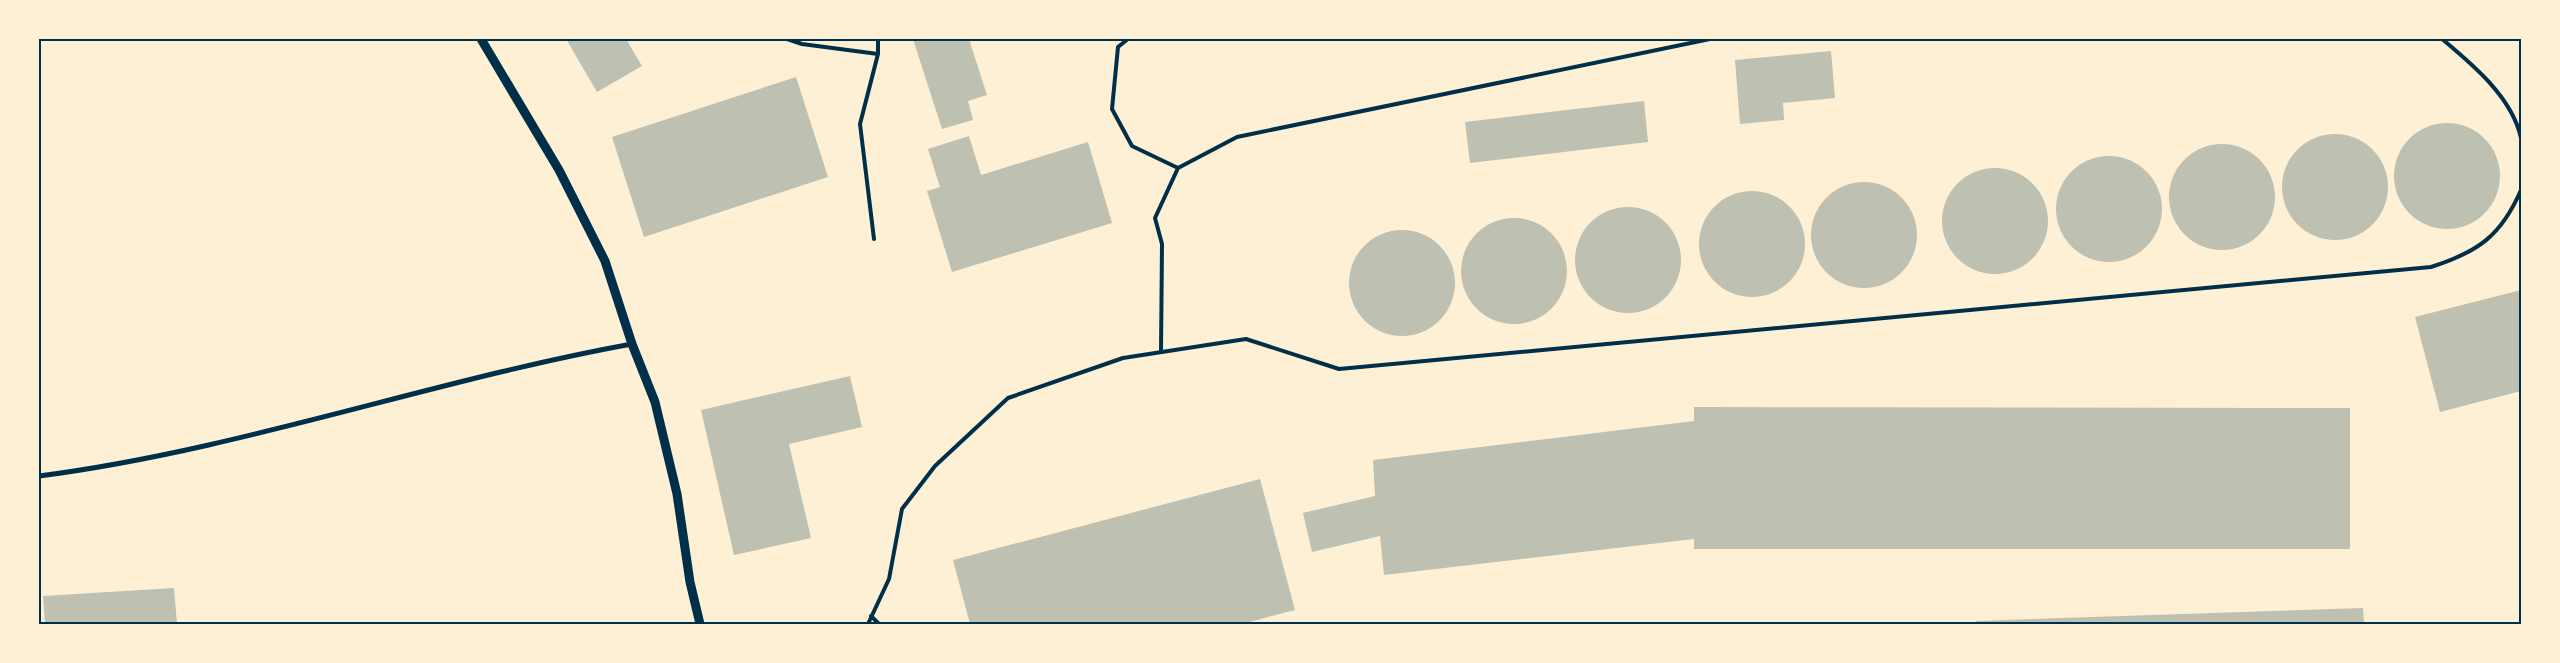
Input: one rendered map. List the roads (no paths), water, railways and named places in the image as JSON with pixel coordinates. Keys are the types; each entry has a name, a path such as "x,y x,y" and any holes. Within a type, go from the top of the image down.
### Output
{"street":[{"path":"481,39 559,170 605,261 632,344 655,402 677,494 690,582 700,624"},
{"path":"39,476 200,447 554,358 632,344"}],"lane":[{"path":"787,39 802,44 878,54"},
{"path":"874,239 860,124 878,54 878,39"},
{"path":"1128,39 1118,47 1112,109 1132,146 1178,168"},
{"path":"1161,352 1162,244 1155,218 1178,168 1237,138 1710,39"},
{"path":"2442,39 2476,68 2500,96 2519,126 2521,138"},
{"path":"868,624 889,579 902,510 935,466 1008,398 1123,358 1246,339 1340,369 2431,267 2460,258 2491,237 2511,213 2521,190"},
{"path":"871,616 879,624"}]}
